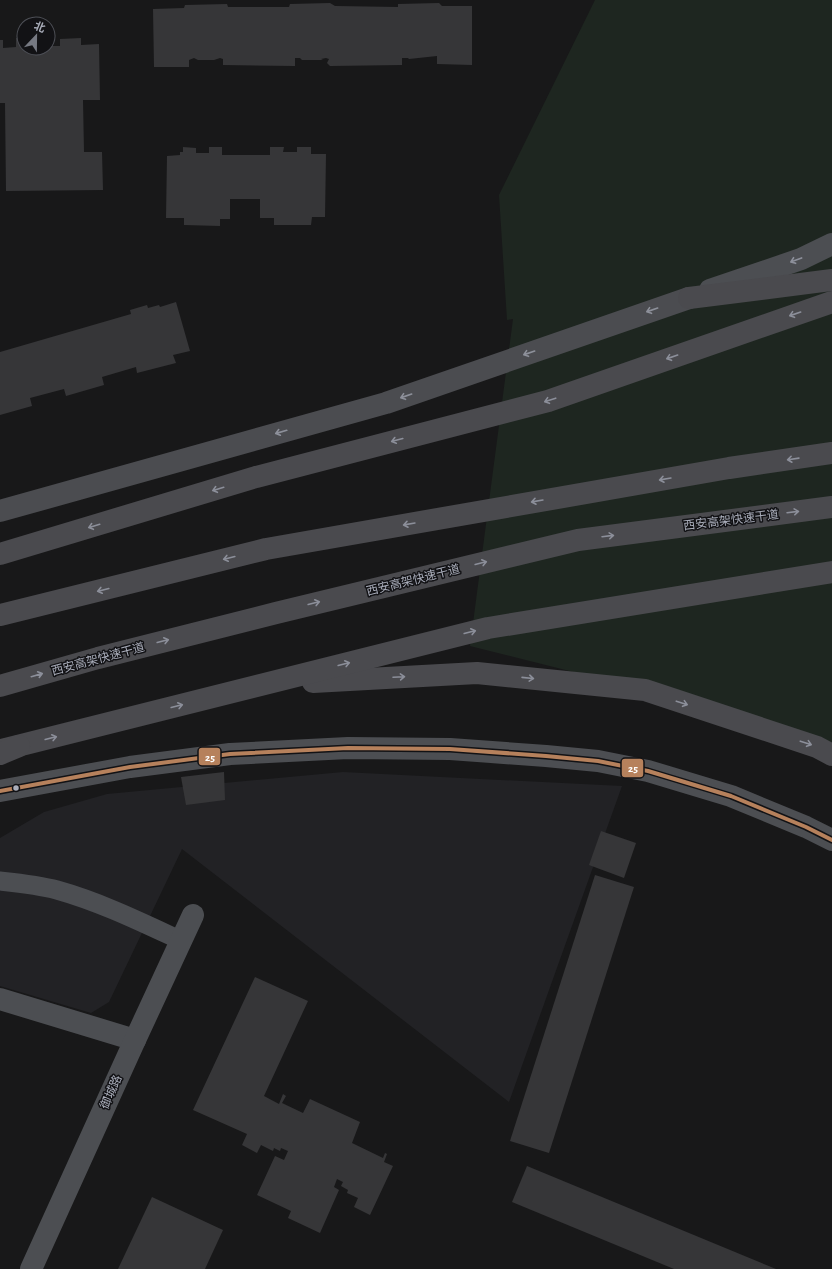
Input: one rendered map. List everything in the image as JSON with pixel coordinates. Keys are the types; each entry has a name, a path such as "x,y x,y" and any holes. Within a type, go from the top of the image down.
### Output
{"highway":[{"path":"689,298 832,280"},
{"path":"0,554 256,478 548,400 832,302"},
{"path":"0,615 266,549 729,468 832,453"},
{"name":"西安高架快速干道","path":"0,686 98,658 276,612 578,540 832,507"},
{"path":"6,750 488,628 832,572"},
{"path":"262,684 477,673 645,690 817,747 832,755"}],"main road":[{"path":"0,512 386,403 689,298"}],"street":[{"path":"689,298 801,259 832,244"},
{"path":"0,791 130,767 230,754 348,748 450,749 590,760 648,771 731,796 806,826 832,840"},
{"name":"御城路","path":"30,1269 193,915"},
{"path":"0,999 135,1040"}],"lane":[{"path":"0,881 28,884 64,892 118,912 182,940"}],"shaded area":[{"path":"595,0 832,0 832,755 645,690 470,646 513,319 507,320 499,195"},
{"path":"343,772 622,786 509,1102 182,849 109,1002 91,1013 0,986 0,838 44,812 107,794"}],"building":[{"path":"330,3 335,6 398,7 398,4 439,3 442,6 472,6 472,65 437,64 437,56 409,59 402,58 402,65 330,66 327,63 329,59 326,58 321,59 323,60 302,60 300,58 295,58 295,66 223,65 223,59 220,58 214,60 198,60 194,58 189,60 189,67 154,67 153,9 184,8 185,5 227,4 228,7 289,7 290,4"},
{"path":"81,38 81,45 99,44 100,100 83,100 84,152 102,152 103,190 6,191 5,103 0,103 0,40 3,40 3,48 16,47 16,56 56,56 56,46 60,46 60,39"},
{"path":"183,147 196,148 196,153 209,153 209,147 222,147 222,155 270,155 270,147 284,147 283,152 297,152 297,147 311,147 311,154 326,154 325,217 312,217 311,225 274,225 274,218 260,218 260,199 230,199 230,219 220,219 220,226 184,225 184,218 166,218 167,156 180,155 180,152 183,152"},
{"path":"176,302 190,351 173,355 176,363 137,373 136,367 102,377 104,385 66,396 64,389 30,398 32,406 0,415 0,352 131,314 130,310 147,305 148,308 159,305 160,307"},
{"path":"224,772 225,800 186,805 181,777"},
{"path":"601,831 636,843 624,878 589,865"},
{"path":"595,875 634,887 549,1153 510,1141"},
{"path":"255,977 308,1001 264,1096 279,1104 283,1094 286,1096 282,1103 303,1113 310,1099 360,1122 352,1143 383,1158 385,1153 387,1154 384,1162 393,1166 370,1215 354,1207 358,1198 347,1193 348,1190 341,1186 343,1182 337,1179 334,1187 339,1190 320,1233 288,1218 291,1211 257,1195 275,1156 284,1160 288,1151 281,1148 280,1151 274,1148 273,1151 261,1145 257,1153 242,1145 247,1134 193,1110"},
{"path":"527,1166 776,1269 674,1269 512,1202"},
{"path":"152,1197 223,1230 205,1269 118,1269"}],"transit line":[{"name":"25","path":"0,791 130,767 230,754 348,748 450,749 598,761 648,771 731,796 806,827 832,840"}]}
